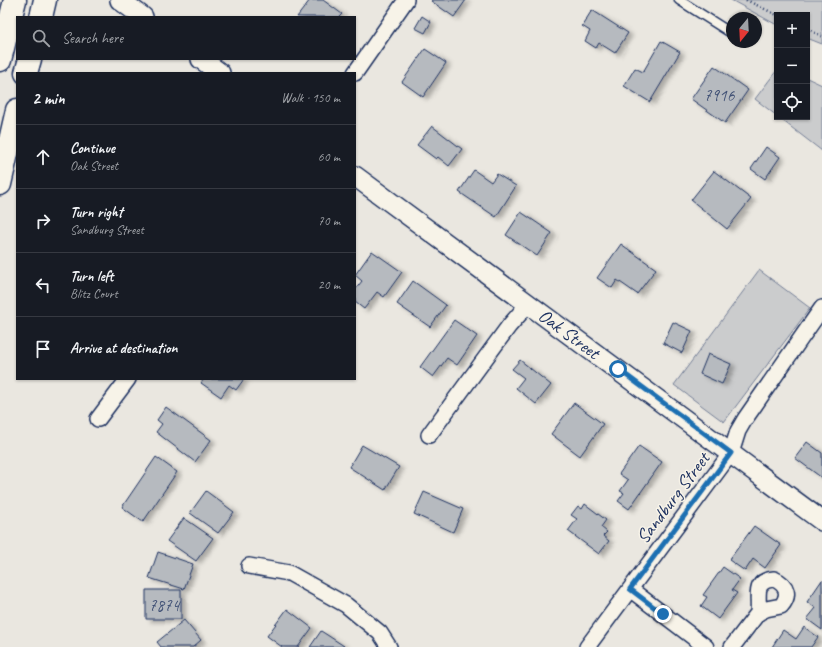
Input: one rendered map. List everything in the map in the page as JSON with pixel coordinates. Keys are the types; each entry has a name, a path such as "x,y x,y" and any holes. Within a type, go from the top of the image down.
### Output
{"highway":[{"path":"0,60 15,0"},
{"path":"41,16 46,0"},
{"path":"26,72 30,60"},
{"path":"0,184 16,114"}],"street":[{"path":"120,0 142,16"},
{"path":"356,72 406,0"},
{"path":"201,60 219,72"},
{"name":"Oak Street","path":"356,177 529,303 822,521"},
{"path":"429,435 509,326 529,303"},
{"name":"Sandburg Street","path":"587,647 731,453 738,431 745,419 822,308"},
{"path":"98,419 127,380"},
{"path":"249,566 289,573 346,604 380,633 389,647"},
{"path":"630,589 706,647"},
{"path":"732,647 758,613"}],"lane":[{"path":"679,0 726,30"}],"path":[{"path":"746,0 774,14"},
{"path":"810,30 822,36"}],"shaded area":[{"path":"731,0 822,0 822,44 810,39 810,12 774,12 774,23 762,17 762,12 753,12"},
{"path":"774,74 774,114 755,99"},
{"path":"810,79 822,85 822,151 782,120 810,120"},
{"path":"759,270 810,308 724,422 674,385"}],"building":[{"path":"310,0 323,0 342,14 340,16 298,16"},
{"path":"466,0 454,17 431,1"},
{"path":"592,10 628,33 615,53 599,43 596,48 585,41 590,31 582,26"},
{"path":"422,16 431,22 425,33 415,28"},
{"path":"661,41 680,52 650,102 624,86 635,68 643,72"},
{"path":"425,49 446,63 423,97 402,82"},
{"path":"714,66 748,90 725,123 691,99"},
{"path":"432,126 462,149 449,166 438,157 436,159 417,145"},
{"path":"766,147 780,157 765,179 751,169"},
{"path":"474,170 491,182 497,174 516,186 496,217 459,192"},
{"path":"714,171 751,199 727,229 691,200"},
{"path":"521,212 552,233 537,256 506,235"},
{"path":"621,244 656,269 637,294 617,280 612,288 597,278"},
{"path":"372,251 402,272 384,297 377,292 364,309 356,303 356,289 362,281 356,276 356,274"},
{"path":"413,281 446,305 430,327 397,304"},
{"path":"454,320 477,336 457,365 447,358 433,377 420,367"},
{"path":"673,322 692,331 682,353 663,343"},
{"path":"708,354 731,364 722,384 700,374"},
{"path":"520,360 551,385 536,404 516,388 524,378 512,369"},
{"path":"203,380 243,380 236,390 229,385 221,397 201,383"},
{"path":"574,403 603,424 580,456 551,434"},
{"path":"166,407 211,440 195,462 156,432 162,424 157,420"},
{"path":"807,442 822,453 822,478 795,458"},
{"path":"362,445 399,467 385,490 349,467"},
{"path":"639,446 662,462 629,509 618,501 624,493 620,491 628,480 619,474"},
{"path":"156,457 177,472 143,522 122,507"},
{"path":"206,491 234,512 218,533 190,513"},
{"path":"424,492 463,509 453,532 414,514"},
{"path":"585,504 606,520 601,527 607,532 603,536 609,541 599,554 568,531 577,519 571,515 578,506 582,509"},
{"path":"184,518 213,538 196,561 167,541"},
{"path":"754,526 781,545 765,568 753,559 745,571 729,560"},
{"path":"158,552 193,564 184,589 149,578"},
{"path":"723,567 740,579 732,590 737,593 718,619 701,606 707,597 703,595"},
{"path":"822,580 822,630 807,619 816,608 807,602"},
{"path":"146,590 181,590 181,619 146,619"},
{"path":"287,609 312,628 298,647 282,647 267,636"},
{"path":"184,620 201,640 193,647 161,647 157,642"},
{"path":"804,627 818,637 811,647 772,647 783,630 796,639"},
{"path":"321,631 344,646 310,647"}],"route":[{"path":"618,369 731,453 630,589 663,614"}]}
